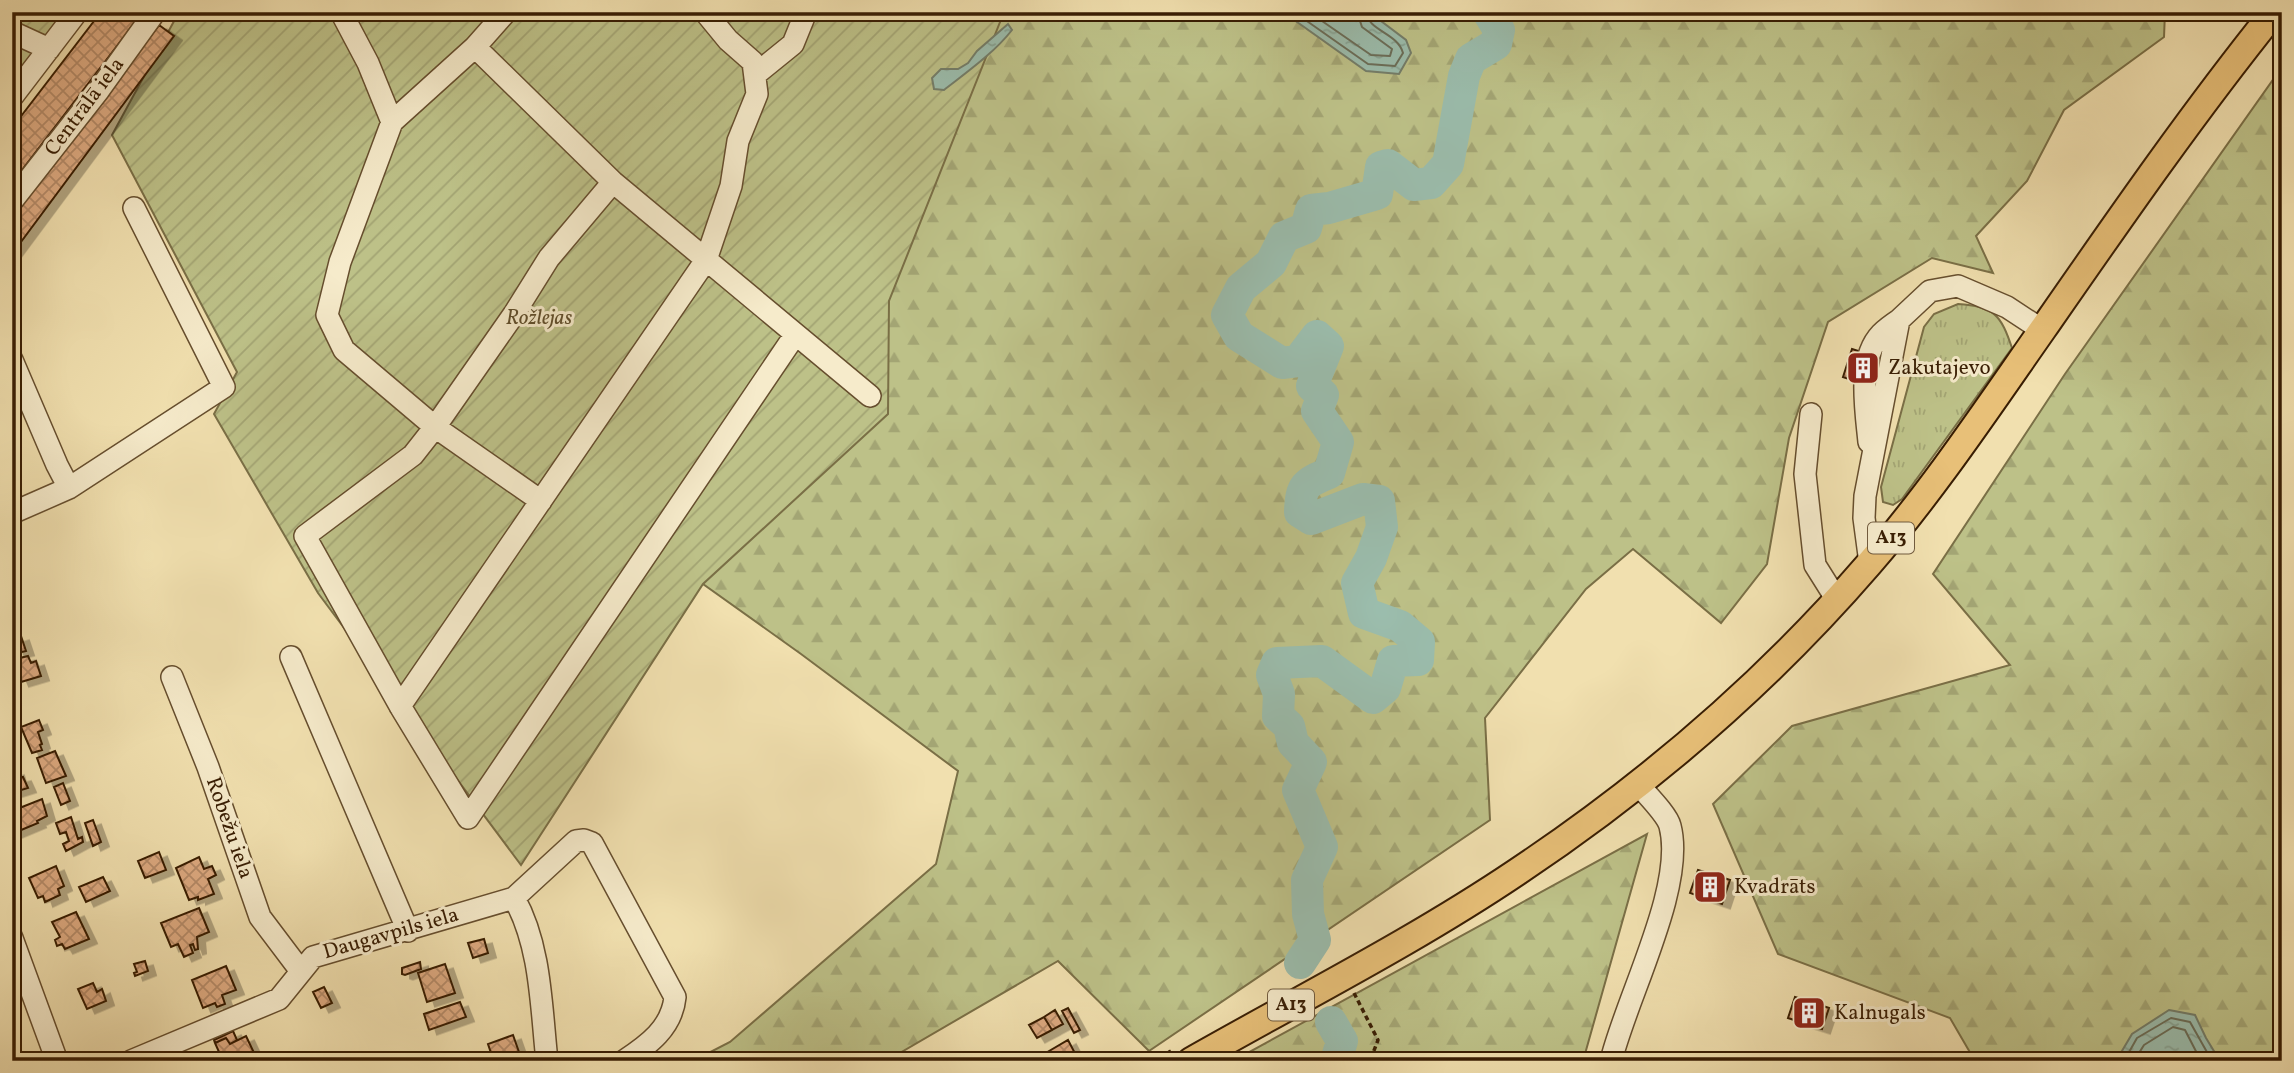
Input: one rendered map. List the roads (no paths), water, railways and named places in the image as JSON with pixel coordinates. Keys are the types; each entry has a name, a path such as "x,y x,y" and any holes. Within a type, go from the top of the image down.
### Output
{"main road":[{"name":"A13","path":"1191,1061 1390,950 1514,874 1637,783 1736,700 1837,600 1948,465 2211,91 2274,12"}],"street":[{"path":"12,97 76,12"},
{"name":"Centrālā iela","path":"12,201 99,90 155,12"},
{"path":"341,12 368,63 392,122"},
{"path":"506,12 474,47 392,122 340,262 327,315 344,350 435,426 541,501"},
{"path":"400,706 706,260 731,187 738,141 757,94 754,62 727,40 705,12"},
{"path":"756,74 793,44 806,12"},
{"path":"12,32 49,49"},
{"path":"474,47 613,182 870,396"},
{"path":"613,182 549,258 514,314 413,455 305,536 400,706 468,818 795,335"},
{"path":"12,513 69,488 224,387 134,208"},
{"path":"1870,563 1864,518 1865,496 1899,320 1930,290 1958,286 2007,307 2042,330"},
{"path":"12,360 69,488"},
{"path":"1811,414 1805,474 1815,565 1837,600"},
{"path":"291,657 408,931"},
{"name":"Robežu iela","path":"172,677 208,767 260,917 300,970"},
{"path":"1611,1061 1661,913 1672,866 1670,824 1637,783"},
{"path":"547,1061 538,973 526,919 514,898 576,841 584,840 592,843 675,997 674,1008 652,1043 624,1061"},
{"name":"Daugavpils iela","path":"131,1061 279,999 313,957 514,898"},
{"path":"12,938 57,1061"}],"water":[{"path":"1283,12 1369,12 1406,40 1411,53 1399,74 1366,71"},
{"path":"1008,24 1012,30 989,54 944,90 934,89 932,78 941,69 958,69 968,63 977,51"},
{"path":"2169,1010 2195,1015 2220,1061 2116,1061 2132,1034"}],"waterway":[{"path":"1300,963 1315,940 1308,914 1307,880 1322,847 1298,790 1311,762 1293,743 1289,726 1278,716 1279,694 1272,675 1277,663 1322,661 1373,698 1385,688 1393,661 1418,660 1419,642 1400,626 1364,613 1357,583 1371,558 1382,527 1379,501 1363,499 1311,519 1300,512 1303,490 1314,480 1329,473 1338,442 1317,411 1323,395 1312,386 1328,346 1317,336 1298,361 1282,363 1239,336 1227,315 1241,288 1271,263 1284,237 1306,228 1311,210 1329,208 1377,194 1381,167 1388,165 1414,185 1431,183 1448,164 1464,76 1471,59 1496,44 1499,30 1488,12"},
{"path":"1331,1022 1342,1041 1336,1061"}],"place":[{"name":"Zakutajevo","path":"1863,368"},
{"name":"Kvadrāts","path":"1710,887"},
{"name":"Kalnugals","path":"1809,1013"}],"park label":[{"name":"Rožlejas","path":"539,318"}]}
